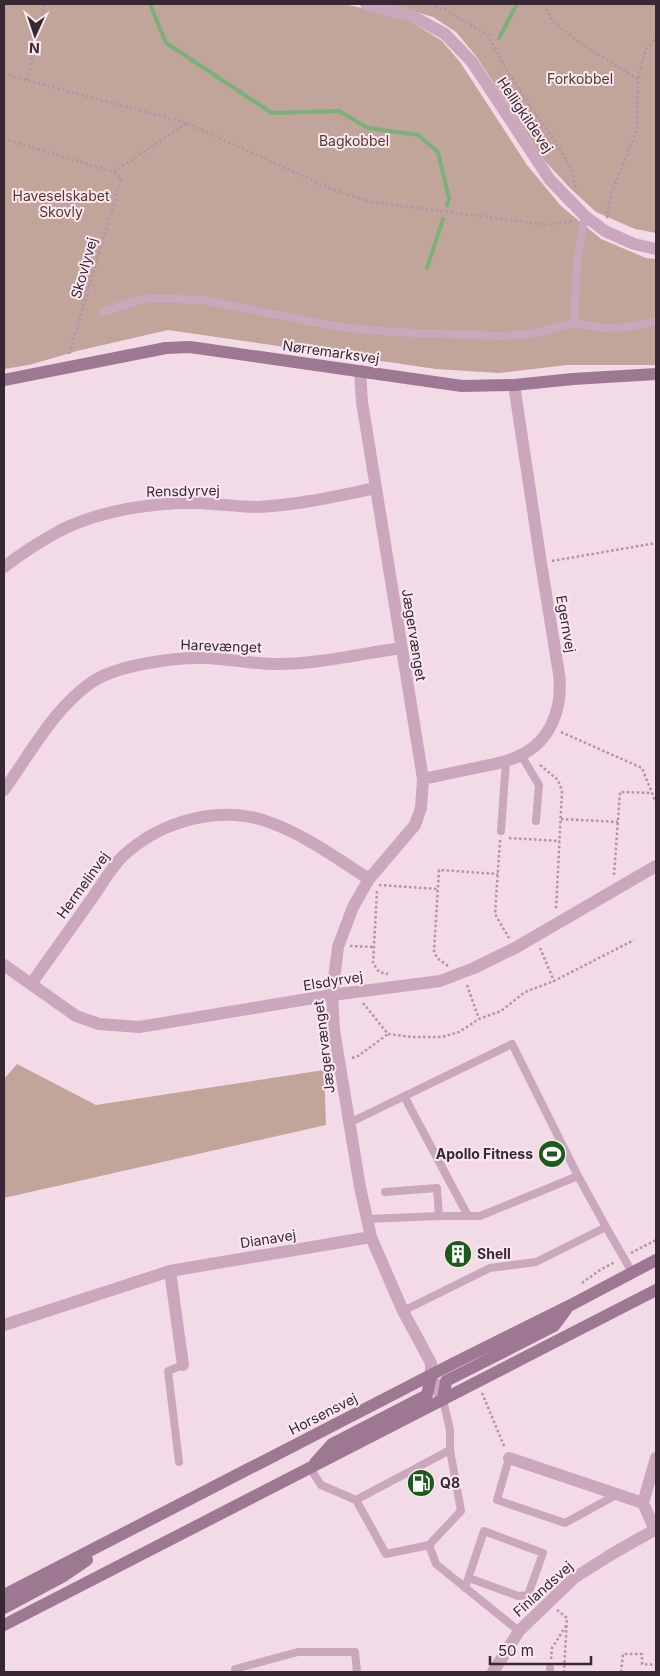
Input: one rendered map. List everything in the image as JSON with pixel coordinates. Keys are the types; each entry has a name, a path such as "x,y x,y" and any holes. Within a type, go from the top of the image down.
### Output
{"main road":[{"name":"Nørremarksvej","path":"4,380 166,348 190,347 462,386 514,385 656,374"},
{"name":"Horsensvej","path":"4,1595 656,1260"},
{"path":"4,1625 656,1290"},
{"path":"443,1400 446,1381 554,1326 569,1306"},
{"path":"310,1468 332,1444 427,1395 431,1376"},
{"path":"4,1608 62,1577 133,1530"}],"street":[{"name":"Helligkildevej","path":"366,4 414,17 445,34 472,62 550,180 585,216 605,231 634,244 656,249"},
{"name":"Jægervænget","path":"360,371 362,402 423,779 421,808 415,824 374,882 353,907 339,945 332,995 334,1030 349,1123 371,1238 403,1311 431,1363 431,1376 443,1400"},
{"name":"Egernvej","path":"423,779 506,761 523,754 539,741 550,727 560,701 561,687 540,563 514,385"},
{"name":"Rensdyrvej","path":"4,567 63,529 125,509 154,505 198,503 258,507 294,504 376,488"},
{"name":"Harevænget","path":"4,790 60,711 78,693 94,681 122,669 170,660 205,658 277,664 294,663 401,648"},
{"name":"Hermelinvej","path":"31,984 121,858 146,838 176,823 208,816 241,816 273,823 302,837 374,882"},
{"name":"Elsdyrvej","path":"4,965 76,1016 99,1024 118,1027 139,1027 332,995 440,981 474,968 515,948 656,866"},
{"name":"Dianavej","path":"4,1325 170,1271 371,1238"},
{"path":"170,1271 183,1365"},
{"path":"509,1458 643,1504 653,1475 656,1458"},
{"name":"Finlandsvej","path":"493,1672 519,1631 574,1578 656,1529 643,1504"}],"lane":[{"path":"574,323 577,261 585,216"},
{"path":"102,312 145,298 202,300 339,327 391,332 501,336 531,334 574,323 604,328 631,327 656,321"},
{"path":"523,754 539,785 536,822"},
{"path":"501,831 506,761"},
{"path":"349,1123 512,1044 578,1176 632,1272"},
{"path":"404,1096 468,1216"},
{"path":"367,1219 480,1216 578,1176"},
{"path":"385,1192 437,1188 439,1216"},
{"path":"403,1311 490,1268 536,1262 606,1227"},
{"path":"180,1462 168,1371 183,1365"},
{"path":"310,1468 321,1485 356,1500 386,1554 430,1545 461,1511 450,1450 450,1430 443,1400"},
{"path":"356,1500 450,1450"},
{"path":"509,1458 497,1500 565,1523 616,1495"},
{"path":"465,1588 484,1531 543,1553 528,1595 518,1596 469,1578"},
{"path":"430,1545 436,1564 519,1631"},
{"path":"235,1672 235,1669 298,1652 355,1652 357,1672"}],"path":[{"path":"27,80 45,4"},
{"path":"4,74 187,123 332,189 370,202 549,225 568,223 585,216 571,169 554,139 508,72 488,35 445,10 430,4"},
{"path":"445,10 448,4"},
{"path":"544,4 551,19 578,42 638,79"},
{"path":"605,231 611,194 637,130 638,79 646,49 656,38"},
{"path":"4,139 114,172 187,123"},
{"name":"Skovlyvej","path":"65,368 121,179 114,172"},
{"path":"540,563 656,543"},
{"path":"550,727 642,768 656,803"},
{"path":"523,754 558,780 562,791 556,913 561,922"},
{"path":"619,888 614,879 620,792 652,793"},
{"path":"561,819 618,822"},
{"path":"515,948 495,914 500,837 560,841"},
{"path":"479,1019 459,974 437,958 434,951 439,870 498,874"},
{"path":"389,988 388,974 379,972 373,963 374,882 438,889"},
{"path":"535,936 554,981"},
{"path":"339,1063 358,1056 388,1034 412,1037 442,1037 458,1032 479,1019 501,1011 525,992 554,981 634,940"},
{"path":"339,945 374,947"},
{"path":"358,992 362,1001 388,1034"},
{"path":"476,1383 509,1458"},
{"path":"548,1603 567,1618 564,1672"},
{"path":"550,1670 552,1648 567,1624"},
{"path":"622,1672 623,1654 642,1654 642,1664 656,1664"}],"green space":[{"path":"4,4 344,4 405,18 442,41 460,62 527,165 561,206 601,239 646,258 656,259 656,365 567,365 499,373 436,369 168,330 77,351 29,365 4,369"},
{"name":"Forkobbel","path":"389,4 656,4 656,233 635,229 596,212 544,160 476,56 456,32 433,17"},
{"path":"17,1064 96,1105 324,1070 326,1125 4,1198 4,1079"}],"waterway":[{"path":"150,4 166,43 272,113 339,111 368,128 418,135 438,152 449,199 447,205"},
{"path":"499,38 517,4"},
{"path":"427,268 443,219"}],"place":[{"name":"Apollo Fitness","path":"552,1154"},
{"name":"Shell","path":"458,1254"},
{"name":"Q8","path":"421,1483"}],"park label":[{"name":"Bagkobbel","path":"354,141"},
{"name":"Haveselskabet Skovly","path":"61,204"}]}
